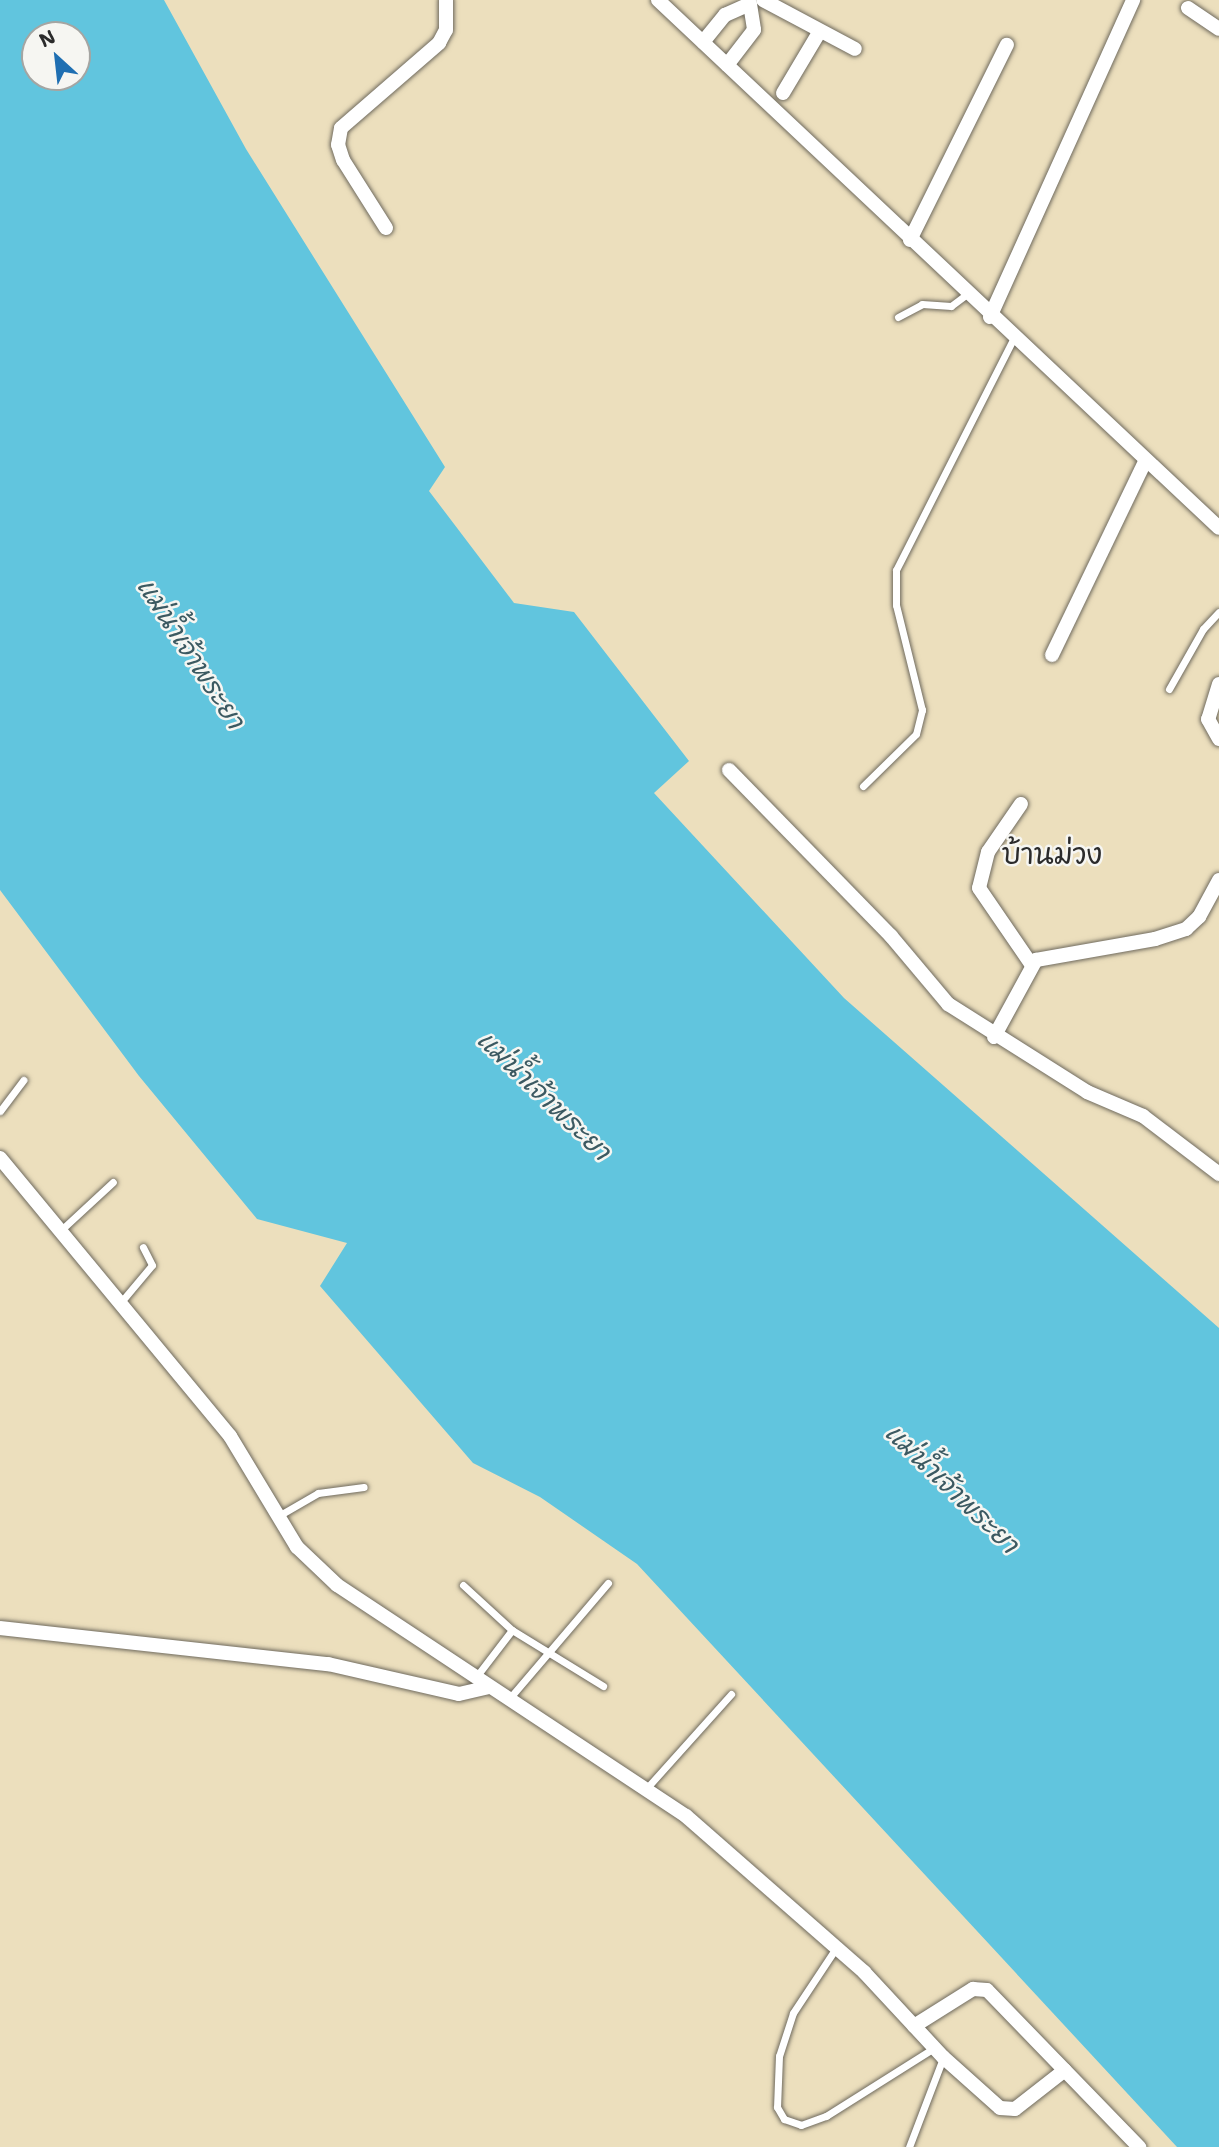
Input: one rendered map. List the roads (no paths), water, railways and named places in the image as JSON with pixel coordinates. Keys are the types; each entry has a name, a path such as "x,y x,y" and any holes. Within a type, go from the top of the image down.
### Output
{"street":[{"path":"386,228 343,160 338,145 341,128 439,43 446,30 446,0"},
{"path":"658,0 990,317 1146,460 1216,520"},
{"path":"990,317 1133,0"},
{"path":"703,42 725,15 755,1 855,49"},
{"path":"727,65 754,30 755,1"},
{"path":"1188,8 1219,29"},
{"path":"783,93 820,31"},
{"path":"910,240 1007,44"},
{"path":"1052,654 1146,460"},
{"path":"1219,684 1208,719 1219,739"},
{"path":"729,770 891,936 948,1004 995,1037 1087,1092 1143,1116 1219,1174"},
{"path":"1021,804 989,852 979,888 1031,964"},
{"path":"1031,964 1156,939 1186,929 1199,918 1219,880"},
{"path":"995,1037 1031,964"},
{"path":"0,1158 230,1436 297,1547 337,1585 644,1791 686,1816 836,1948 939,2053 1007,2111 1065,2070"},
{"path":"0,1628 318,1662 459,1694 489,1687"},
{"path":"914,2025 980,1987 1139,2147"}],"lane":[{"path":"898,317 922,304 951,306 967,294"},
{"path":"863,786 916,734 922,710 896,605 896,569 1014,337"},
{"path":"1169,689 1203,629 1219,612"},
{"path":"0,1111 23,1080"},
{"path":"60,1231 113,1182"},
{"path":"121,1302 152,1265 143,1247"},
{"path":"280,1515 318,1493 364,1487"},
{"path":"507,1700 608,1583"},
{"path":"463,1585 512,1630 603,1686"},
{"path":"476,1676 512,1630"},
{"path":"644,1791 731,1694"},
{"path":"836,1948 793,2013 779,2056 777,2107 784,2119 801,2125 826,2116 939,2053"},
{"path":"909,2147 939,2053"}],"water":[{"name":"แม่น้ำเจ้าพระยา","path":"0,0 164,0 246,149 445,467 429,491 514,603 574,612 689,761 654,793 844,998 1219,1328 1219,2147 1177,2147 637,1564 540,1497 473,1463 320,1286 347,1243 257,1219 139,1076 0,890"}],"district":[{"name":"บ้านม่วง","path":"1052,854"}]}
